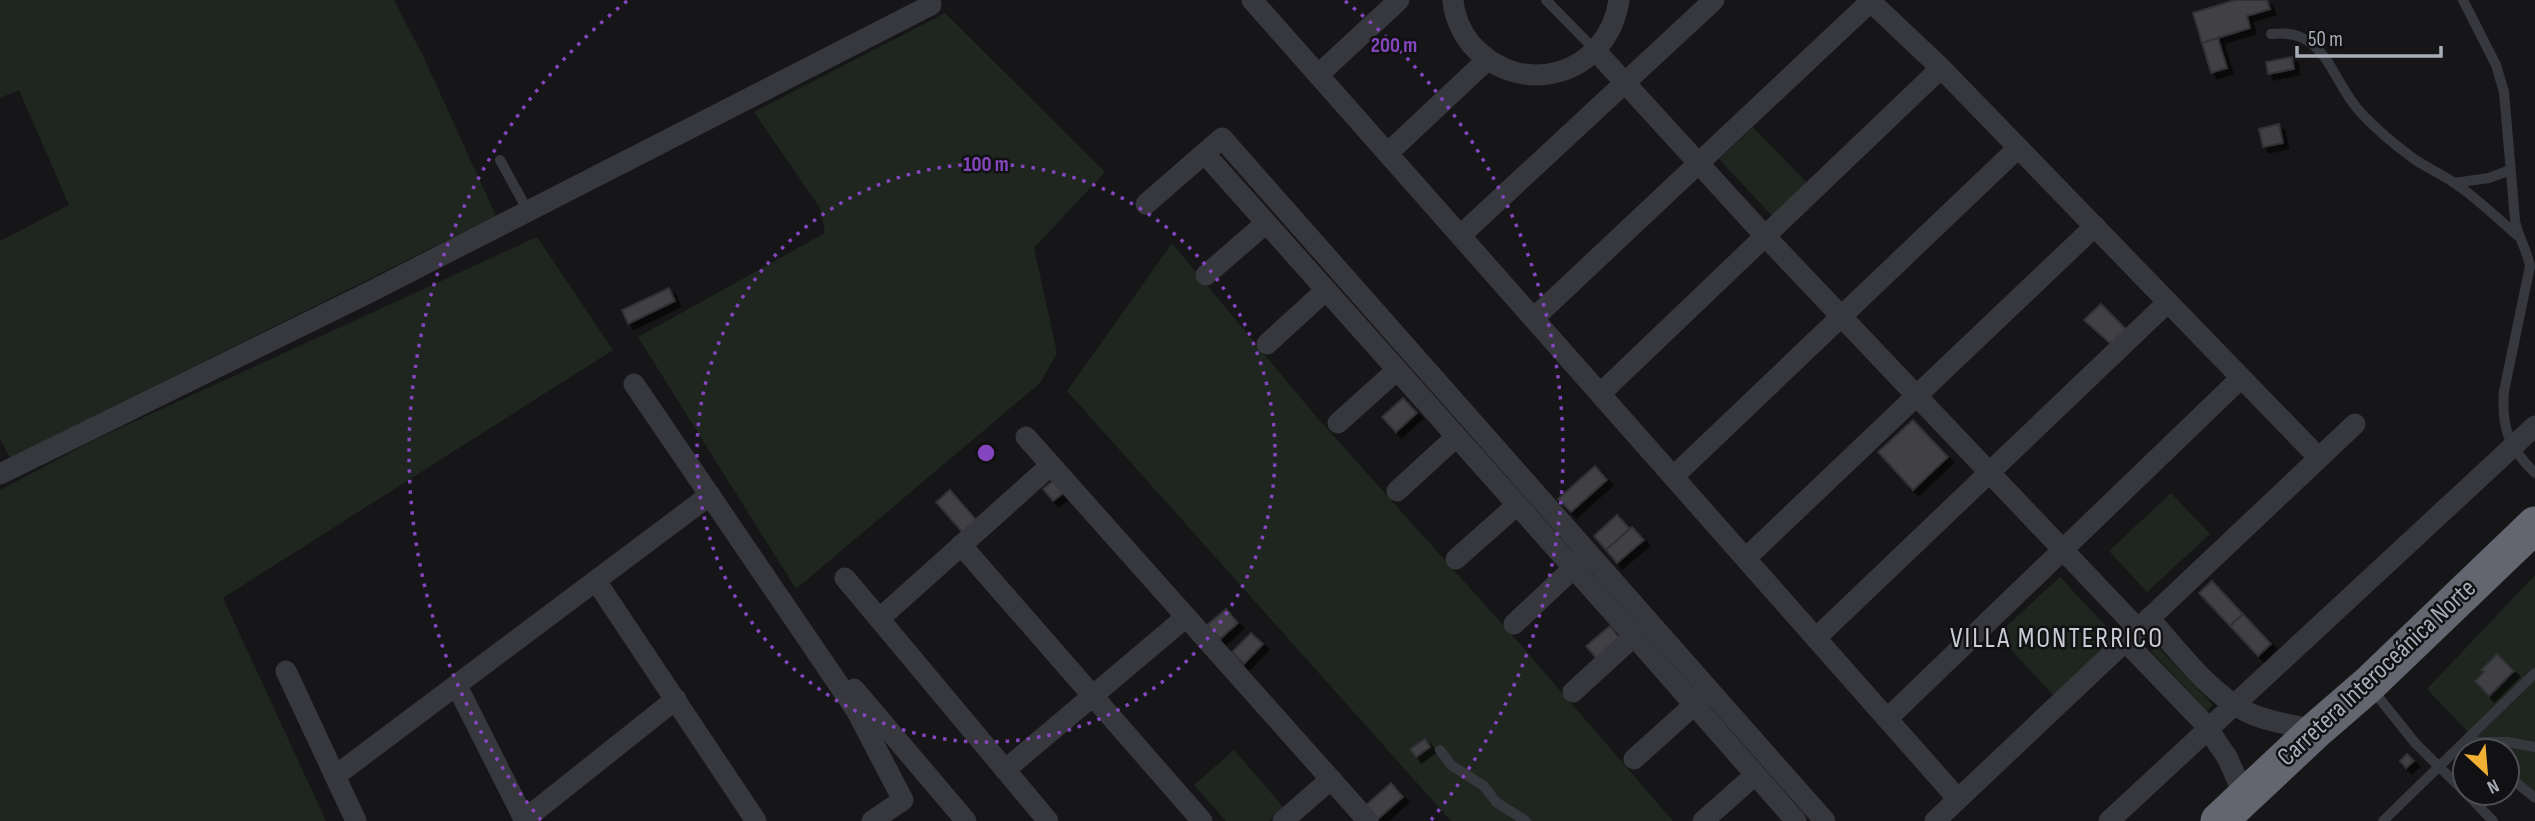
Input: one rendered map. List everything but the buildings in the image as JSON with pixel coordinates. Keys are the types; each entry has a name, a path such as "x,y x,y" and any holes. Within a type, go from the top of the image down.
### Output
{"highway":[{"name":"Carretera Interoceánica Norte","path":"2232,809 2368,685 2535,525"}],"street":[{"path":"0,474 370,292 931,5 930,0"},
{"path":"1252,0 1958,799"},
{"path":"1318,75 1399,0"},
{"path":"1453,0 1464,35 1487,60 1508,71 1536,76 1563,72 1586,59 1605,40 1617,16 1619,0"},
{"path":"1461,235 1714,0"},
{"path":"1534,318 1870,1 1941,68 2319,458"},
{"path":"1595,50 1765,236 2137,629 2227,757 2232,809"},
{"path":"1388,153 1487,60"},
{"path":"1601,393 1941,68"},
{"path":"1146,204 1222,138 1825,821"},
{"path":"1674,476 2018,148"},
{"path":"1205,154 1796,821"},
{"path":"1206,275 1266,223"},
{"path":"1746,558 2095,226"},
{"path":"1267,344 1326,290"},
{"path":"1816,638 2168,303"},
{"path":"1338,423 1397,370"},
{"path":"1887,719 2241,378"},
{"path":"634,384 856,710 903,800 872,821"},
{"path":"1935,821 2355,424"},
{"path":"2109,821 2535,426"},
{"path":"1026,437 1368,821"},
{"path":"1397,491 1456,437"},
{"path":"878,619 1051,465"},
{"path":"335,776 710,495"},
{"path":"1455,559 1517,505"},
{"path":"961,545 1202,821"},
{"path":"1514,624 1590,552"},
{"path":"845,578 1048,821"},
{"path":"596,581 756,821"},
{"path":"788,610 966,821"},
{"path":"1005,771 1186,617"},
{"path":"2137,629 2201,674 2235,705 2263,717 2316,730"},
{"path":"1573,692 1634,636"},
{"path":"286,671 356,821"},
{"path":"457,686 524,821 676,699"},
{"path":"1634,759 1712,690"},
{"path":"1703,821 1755,775"},
{"path":"1283,821 1331,779"}],"lane":[{"path":"1546,0 1595,50"},
{"path":"2463,0 2496,65 2504,92 2518,236"},
{"path":"2271,34 2304,36 2319,47 2339,83 2359,111 2392,143 2454,183 2518,236 2528,253 2530,266 2502,411 2506,434 2535,473"},
{"path":"500,160 528,211"},
{"path":"2454,183 2489,178 2510,170"},
{"path":"2471,737 2535,673"},
{"path":"2368,685 2416,744 2451,779"},
{"path":"1440,750 1451,765 1484,786 1496,802 1526,821"},
{"path":"2383,821 2451,755"},
{"path":"2521,786 2535,798"},
{"path":"2479,807 2493,821"}],"shaded area":[{"path":"0,0 394,0 424,58 496,216 10,458 0,439 0,241 69,205 19,90 0,98"},
{"path":"945,13 1105,172 1034,248 1057,353 1040,383 796,589 638,337 825,233 820,208 754,112"},
{"path":"1753,127 1811,187 1776,220 1719,159"},
{"path":"537,237 613,350 223,598 326,821 0,821 0,490 94,440"},
{"path":"1172,243 1314,414 1520,644 1673,821 1451,821 1067,391"},
{"path":"2171,493 2210,534 2147,592 2109,551"},
{"path":"2535,575 2535,803 2521,788 2521,737 2473,737 2427,689"},
{"path":"2060,577 2118,639 2055,697 1997,635"},
{"path":"2157,646 2213,705 2207,711 2151,651"},
{"path":"1234,750 1284,808 1269,821 1226,821 1194,785"}],"district":[{"name":"VILLA MONTERRICO","path":"2057,638"}]}
